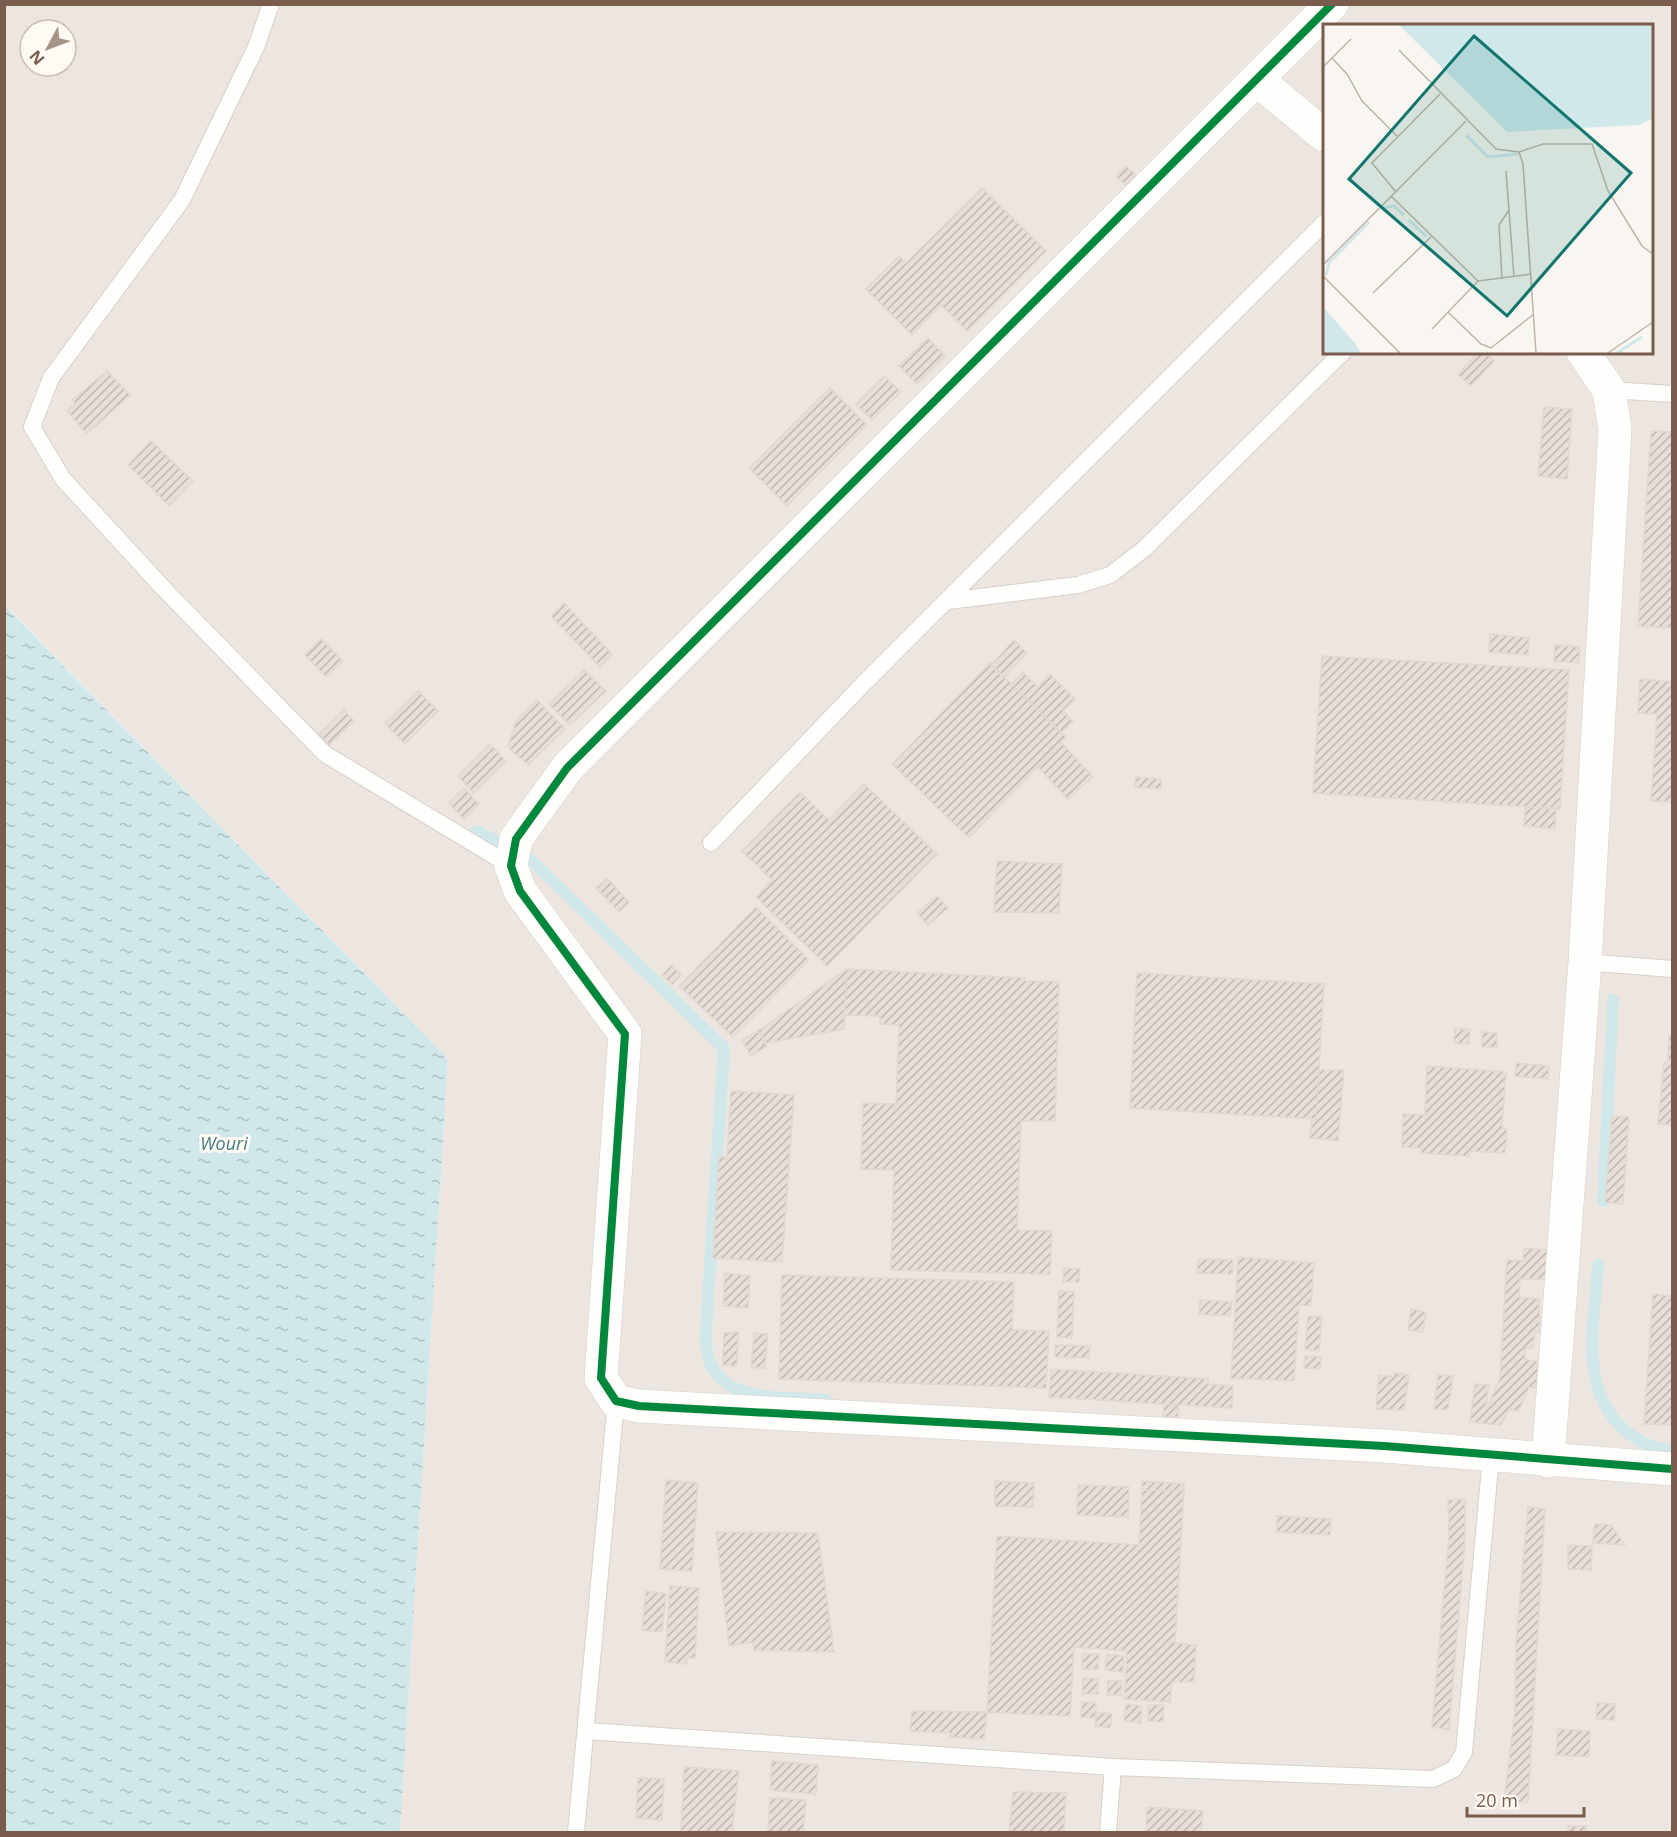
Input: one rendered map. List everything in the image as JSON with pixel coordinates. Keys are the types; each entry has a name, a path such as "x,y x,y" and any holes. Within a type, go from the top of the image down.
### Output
{"street":[{"path":"1332,4 567,768 516,838 511,866 520,891 625,1034 601,1378 616,1401 639,1406 1384,1446 1548,1461 1672,1469"},
{"path":"1257,80 1323,134"},
{"path":"1548,1461 1585,962 1615,429 1609,390 1584,354"}],"lane":[{"path":"271,4 256,47 182,200 51,378 32,427 63,478 165,590 325,754 511,866"},
{"path":"711,843 864,683 948,601 1119,425 1323,224"},
{"path":"948,601 1078,585 1110,575 1144,549 1341,354"},
{"path":"1609,390 1672,394"},
{"path":"1585,962 1672,969"},
{"path":"576,1833 616,1401"},
{"path":"587,1731 1113,1767 1433,1779 1454,1769 1464,1752 1491,1455"},
{"path":"1108,1833 1113,1767"}],"shaded area":[{"path":"5,5 1672,5 1672,1832 400,1832 448,1059 5,605"}],"water":[{"name":"Wouri","path":"4,605 448,1059 400,1832 5,1832"}],"building":[{"path":"1126,166 1136,175 1126,185 1116,176"},
{"path":"982,188 1046,251 967,331 941,305 912,335 866,289 899,256 906,263"},
{"path":"928,338 945,356 917,384 899,366"},
{"path":"1476,354 1487,354 1494,361 1471,386 1458,375"},
{"path":"107,371 130,395 87,434 67,411 75,403 72,400"},
{"path":"884,376 901,392 872,420 856,404"},
{"path":"830,388 867,425 787,506 749,468"},
{"path":"1544,407 1572,409 1567,479 1538,476"},
{"path":"1651,431 1672,432 1672,628 1638,626"},
{"path":"151,441 193,481 169,506 128,465"},
{"path":"564,603 612,654 600,667 551,616"},
{"path":"1490,634 1529,638 1528,655 1489,652"},
{"path":"321,639 343,661 326,677 305,655"},
{"path":"1014,640 1027,653 1004,678 991,665"},
{"path":"1555,645 1580,647 1579,663 1554,661"},
{"path":"1322,656 1569,670 1560,809 1313,793"},
{"path":"990,663 1066,737 969,838 892,764"},
{"path":"584,670 606,691 570,725 549,704"},
{"path":"1023,672 1038,687 1050,674 1075,699 1063,711 1073,721 1061,733 1012,684"},
{"path":"1640,679 1672,682 1672,802 1651,801 1657,714 1638,713"},
{"path":"418,691 438,711 405,744 385,723"},
{"path":"537,700 565,729 528,765 508,747 516,721"},
{"path":"344,710 354,721 329,745 319,734"},
{"path":"1061,742 1093,777 1068,799 1038,767"},
{"path":"490,744 506,761 474,793 458,776"},
{"path":"1136,777 1161,779 1161,789 1134,787"},
{"path":"864,784 937,854 827,966 756,897 772,880 742,851 800,792 829,820"},
{"path":"464,788 479,804 464,819 449,803"},
{"path":"1525,807 1556,808 1555,829 1524,826"},
{"path":"997,861 1062,864 1059,913 994,912"},
{"path":"607,878 629,902 619,912 596,888"},
{"path":"937,896 948,908 928,925 917,913"},
{"path":"756,907 809,960 733,1037 679,986"},
{"path":"671,965 681,975 672,985 662,975"},
{"path":"847,969 1025,978 1025,981 1059,982 1055,1121 1021,1121 1017,1230 1052,1231 1050,1274 891,1270 894,1170 861,1169 863,1103 896,1104 899,1025 880,1024 880,1016 844,1015"},
{"path":"847,969 844,1029 766,1043 758,1031"},
{"path":"1137,973 1324,984 1316,1119 1130,1108"},
{"path":"1455,1028 1470,1030 1469,1044 1454,1043"},
{"path":"758,1031 767,1046 751,1056 742,1040"},
{"path":"1482,1032 1497,1033 1497,1047 1482,1047"},
{"path":"1669,1036 1672,1036 1672,1125 1658,1124 1664,1062 1668,1062"},
{"path":"1516,1063 1549,1066 1548,1079 1515,1076"},
{"path":"1427,1066 1506,1072 1502,1128 1507,1129 1505,1153 1470,1151 1469,1156 1421,1153 1422,1148 1402,1147 1403,1114 1425,1115"},
{"path":"1319,1070 1344,1070 1338,1141 1310,1138 1312,1119 1316,1119"},
{"path":"731,1091 794,1095 782,1262 713,1258 719,1157 727,1157"},
{"path":"1612,1116 1629,1117 1623,1204 1605,1202"},
{"path":"1524,1248 1548,1250 1546,1279 1520,1279 1519,1297 1539,1299 1540,1332 1535,1332 1533,1348 1525,1348 1525,1359 1539,1362 1536,1388 1529,1387 1518,1412 1509,1409 1501,1425 1470,1422 1475,1384 1489,1385 1486,1403 1489,1403 1500,1378 1507,1260 1523,1261"},
{"path":"1238,1257 1314,1263 1311,1306 1299,1305 1294,1381 1231,1378"},
{"path":"1198,1259 1233,1260 1232,1274 1197,1273"},
{"path":"1064,1268 1080,1269 1079,1282 1063,1282"},
{"path":"725,1273 750,1276 748,1308 723,1306"},
{"path":"782,1275 1014,1282 1012,1330 1049,1331 1046,1388 779,1379"},
{"path":"1059,1291 1074,1292 1072,1338 1057,1337"},
{"path":"1653,1294 1672,1296 1672,1425 1644,1424"},
{"path":"1200,1300 1232,1302 1230,1316 1199,1314"},
{"path":"1411,1309 1426,1312 1423,1332 1408,1330"},
{"path":"1308,1316 1322,1317 1319,1351 1305,1349"},
{"path":"738,1332 737,1366 723,1365 724,1333"},
{"path":"754,1333 768,1334 765,1369 751,1367"},
{"path":"1055,1345 1090,1346 1089,1358 1055,1357"},
{"path":"1305,1356 1321,1357 1320,1369 1304,1368"},
{"path":"1051,1369 1209,1379 1208,1384 1233,1386 1232,1408 1049,1397"},
{"path":"1394,1373 1409,1375 1404,1410 1376,1409 1379,1375 1394,1377"},
{"path":"1438,1375 1453,1376 1448,1410 1434,1409"},
{"path":"1164,1404 1179,1405 1178,1417 1163,1417"},
{"path":"666,1480 698,1483 692,1571 660,1569"},
{"path":"995,1481 1034,1483 1033,1507 995,1506"},
{"path":"1142,1481 1184,1484 1184,1491 1142,1490"},
{"path":"1078,1485 1129,1487 1128,1517 1077,1515"},
{"path":"1142,1490 1184,1491 1175,1643 1196,1645 1194,1682 1172,1682 1170,1702 1124,1699 1127,1651 1074,1647 1070,1716 987,1712 997,1536 1139,1545"},
{"path":"1465,1499 1465,1540 1449,1730 1432,1727 1449,1535 1448,1500"},
{"path":"1528,1507 1545,1509 1528,1802 1504,1802 1515,1711 1516,1642"},
{"path":"1277,1516 1331,1519 1330,1535 1277,1532"},
{"path":"1595,1524 1611,1525 1625,1545 1593,1543"},
{"path":"716,1532 818,1533 834,1652 754,1650 753,1642 729,1646"},
{"path":"1568,1545 1592,1546 1591,1570 1568,1569"},
{"path":"670,1586 699,1588 695,1658 687,1658 687,1664 665,1662"},
{"path":"646,1591 666,1594 662,1632 642,1630"},
{"path":"1082,1654 1099,1654 1098,1669 1082,1669"},
{"path":"1107,1654 1124,1656 1123,1672 1105,1670"},
{"path":"1083,1678 1098,1679 1098,1694 1082,1694"},
{"path":"1108,1680 1122,1681 1121,1695 1107,1695"},
{"path":"1082,1702 1096,1703 1095,1718 1081,1717"},
{"path":"1597,1703 1615,1704 1614,1720 1596,1719"},
{"path":"1126,1704 1142,1706 1141,1723 1124,1721"},
{"path":"1148,1705 1164,1705 1163,1722 1148,1721"},
{"path":"912,1711 987,1712 984,1739 950,1737 950,1733 910,1731"},
{"path":"1097,1712 1112,1714 1110,1728 1095,1726"},
{"path":"1558,1729 1590,1731 1589,1757 1556,1755"},
{"path":"772,1761 818,1765 816,1794 770,1790"},
{"path":"684,1767 739,1771 732,1832 681,1832"},
{"path":"638,1778 664,1779 662,1820 636,1818"},
{"path":"1013,1792 1066,1793 1064,1832 1009,1832"},
{"path":"770,1798 806,1800 803,1832 768,1832"},
{"path":"1147,1807 1203,1811 1201,1832 1146,1832"},
{"path":"1568,1826 1586,1826 1586,1832 1568,1832"}],"waterway":[{"path":"477,831 530,859 724,1048 706,1328"},
{"path":"1603,1201 1613,1000"},
{"path":"1598,1265 1592,1354 1601,1396 1611,1414 1631,1435 1642,1442 1672,1450"},
{"path":"706,1331 708,1355 715,1372 728,1384 745,1392 764,1396 826,1400"}],"cycle path":[{"path":"1332,4 567,768 516,839 511,866 520,891 625,1034 601,1378 616,1401 639,1406 1384,1446 1672,1469"}]}
